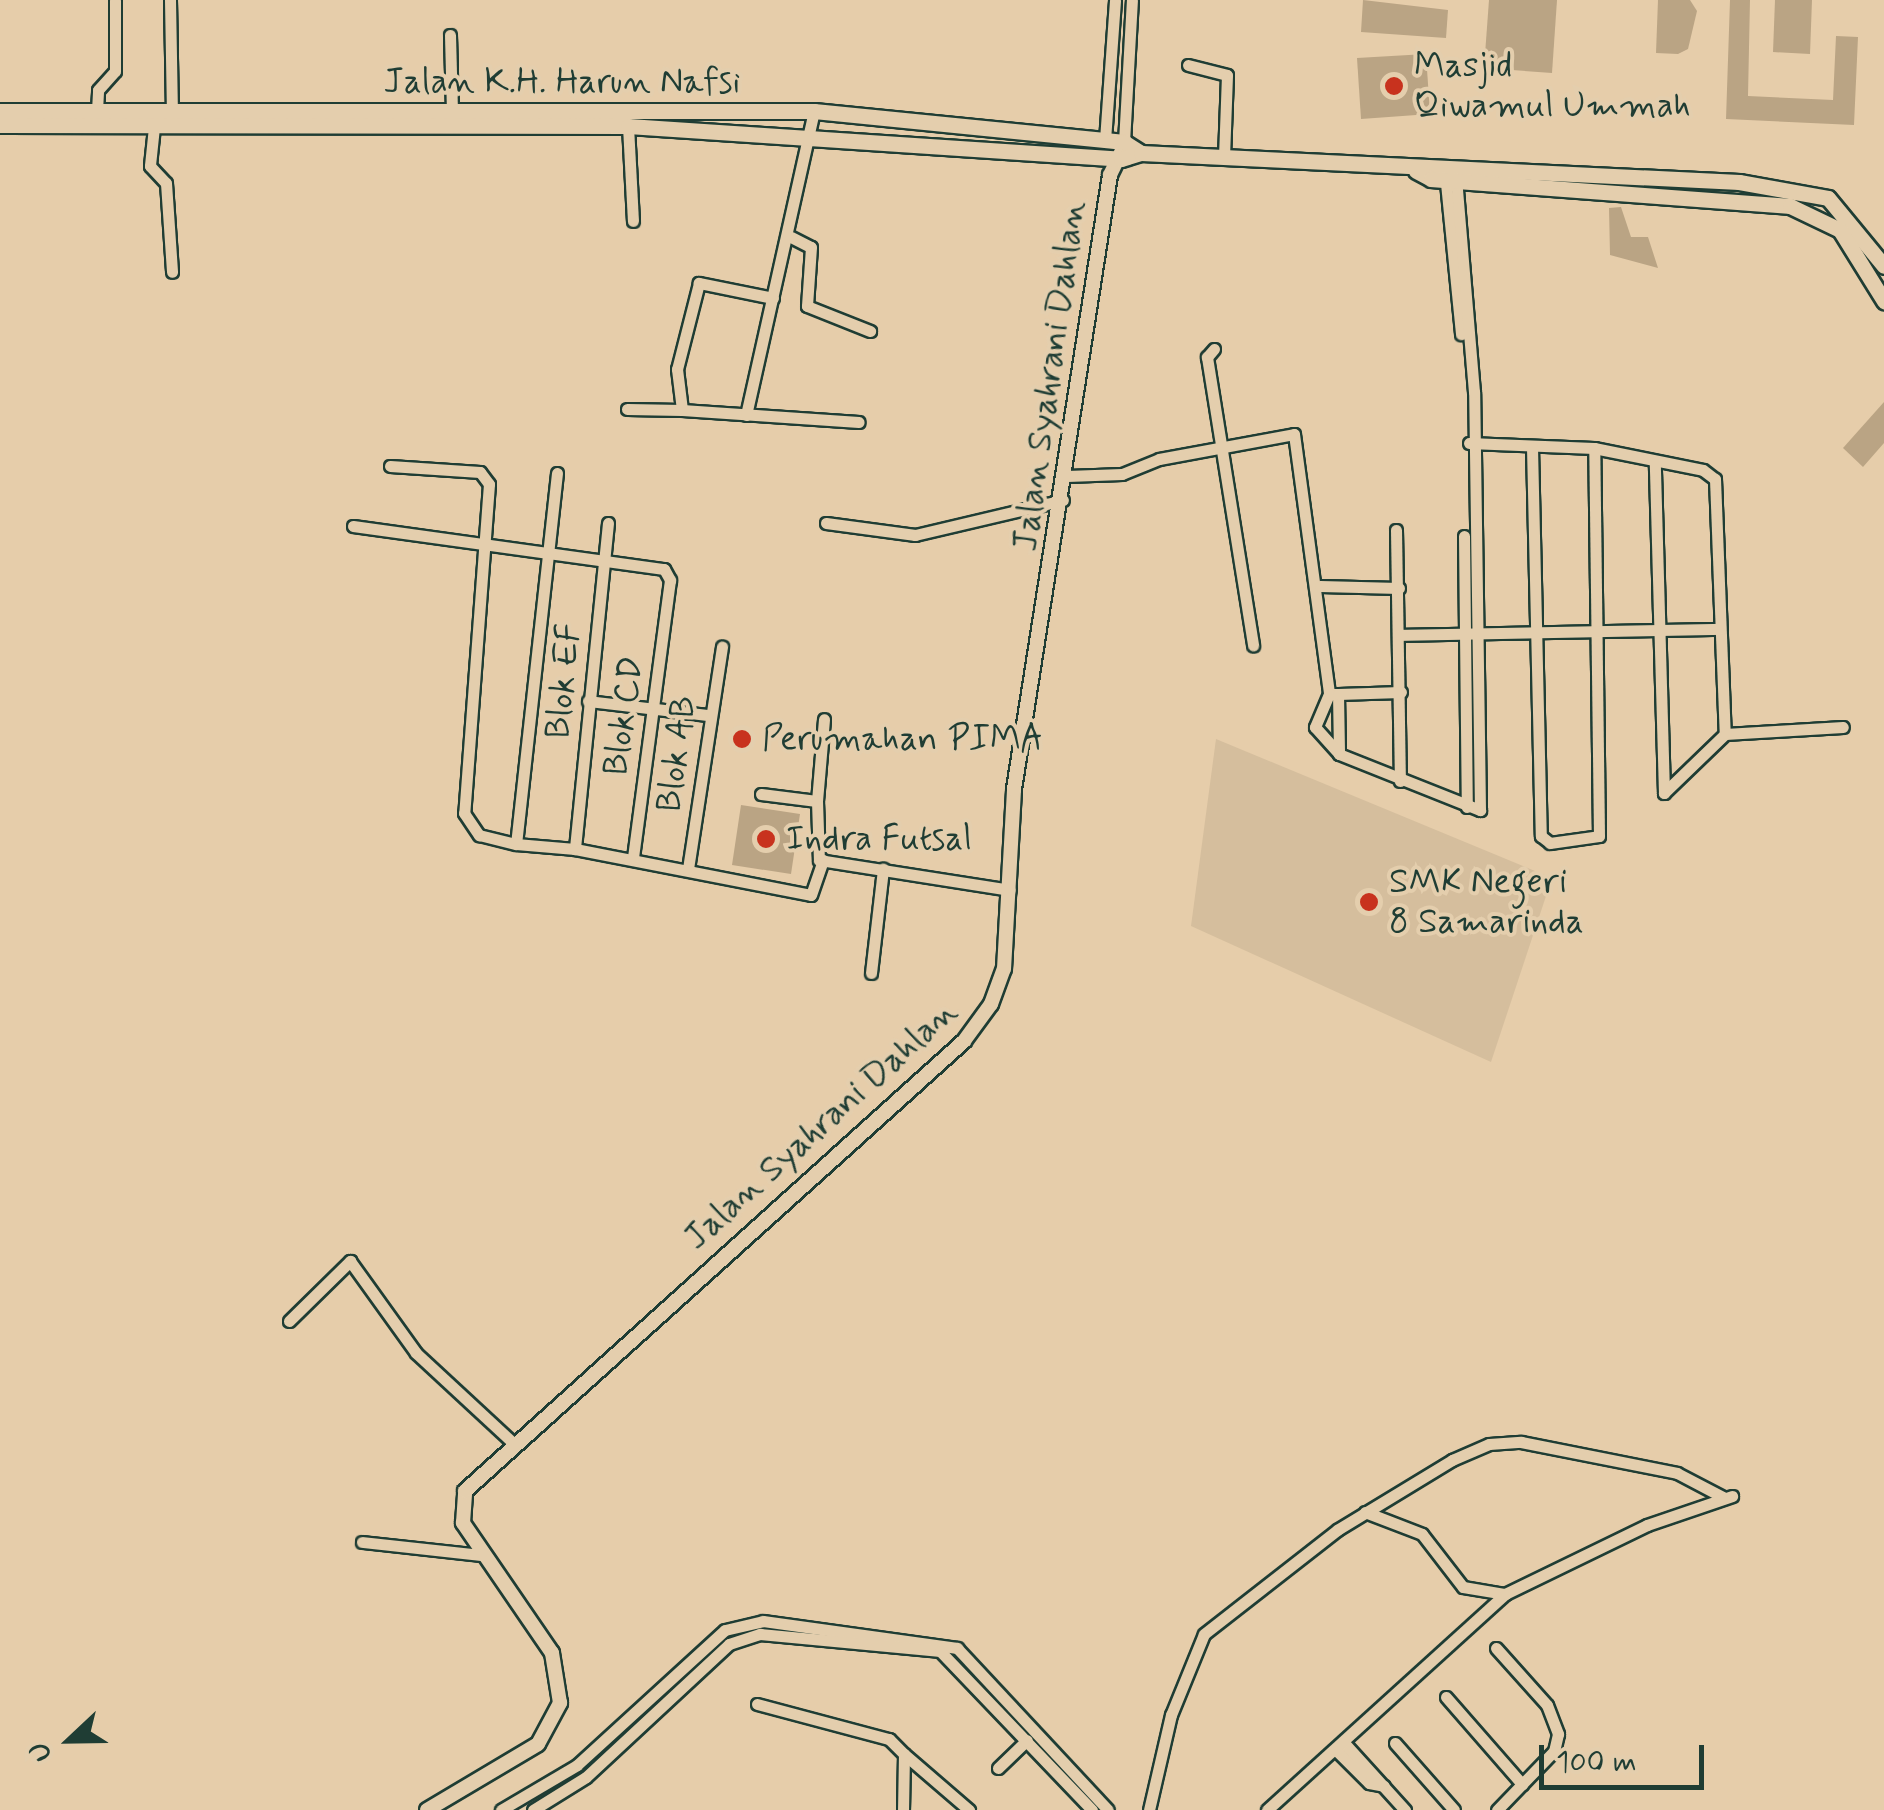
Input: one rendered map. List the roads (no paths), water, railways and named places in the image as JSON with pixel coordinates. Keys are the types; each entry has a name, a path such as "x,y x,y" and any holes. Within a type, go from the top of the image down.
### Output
{"main road":[{"name":"Jalan K.H. Harun Nafsi","path":"0,111 154,127 474,130 628,126 1110,152 1124,142"},
{"name":"Jalan K.H. Harun Nafsi","path":"0,126 97,111 814,111 1110,152"},
{"path":"474,112 474,130"},
{"path":"1124,142 1141,153"},
{"path":"1110,152 1450,173 1798,188 1840,206 1883,263"},
{"path":"1450,173 1790,206 1840,230 1884,300"}],"street":[{"path":"97,111 98,90 115,71 114,0"},
{"path":"170,0 172,112"},
{"path":"1110,152 1116,0"},
{"path":"1124,142 1132,0"},
{"path":"450,35 452,112"},
{"path":"1188,65 1226,75 1224,158"},
{"path":"746,415 773,298 792,237 814,111"},
{"path":"628,126 633,221"},
{"path":"154,127 150,166 166,183 172,272"},
{"name":"Jalan Syahrani Dahlan","path":"432,1810 538,1744 560,1703 552,1653 482,1555 460,1509 465,1492 512,1442 964,1041 1004,969 1014,788 1064,500 1072,476 1110,152"},
{"path":"1450,173 1472,443 1467,807"},
{"path":"792,237 811,247 806,306 870,332"},
{"path":"682,410 676,368 699,283 773,298"},
{"path":"1214,348 1207,356 1226,449 1252,645"},
{"path":"627,408 860,422"},
{"path":"1072,476 1122,474 1159,459 1294,435 1320,586 1340,754"},
{"path":"1472,443 1594,448 1703,470 1716,483 1725,734"},
{"path":"1532,447 1541,836 1550,844 1599,836 1594,448"},
{"path":"1655,461 1664,793 1725,734 1843,727"},
{"path":"390,466 486,477 464,812 479,836 633,858 811,895 823,860"},
{"path":"516,844 556,473"},
{"path":"826,523 915,535 1064,500"},
{"name":"Blok EF","path":"576,849 608,524"},
{"path":"353,526 605,560"},
{"path":"1396,530 1400,781"},
{"name":"Blok CD","path":"605,560 660,566 670,580 633,858"},
{"path":"1320,586 1399,588"},
{"path":"1400,635 1720,629"},
{"path":"1334,694 1314,727 1340,754 1480,810 1472,635"},
{"name":"Blok AB","path":"688,869 708,714 722,647"},
{"path":"1334,694 1401,692"},
{"path":"588,701 708,714"},
{"path":"824,719 813,852 823,860 1010,890"},
{"path":"761,794 817,802"},
{"path":"871,973 883,870"},
{"path":"289,1322 350,1261 416,1352 512,1442"},
{"path":"1149,1810 1171,1715 1204,1634 1365,1512 1452,1460 1489,1444 1521,1442 1677,1472 1727,1496 1505,1594 1428,1657 1342,1749 1267,1810"},
{"path":"1365,1512 1422,1534 1463,1588 1505,1594"},
{"path":"362,1542 482,1555"},
{"path":"501,1810 578,1765 725,1630 763,1621 946,1642 1108,1810"},
{"path":"533,1810 586,1777 748,1635 940,1650 1092,1810"},
{"path":"1496,1648 1558,1726 1554,1751 1497,1810"},
{"path":"1446,1697 1522,1784"},
{"path":"757,1704 872,1729 969,1810"},
{"path":"998,1768 1027,1740"},
{"path":"1395,1743 1454,1810"},
{"path":"1342,1749 1405,1810"},
{"path":"903,1810 904,1754"}],"place":[{"name":"Masjid Qiwamul Ummah","path":"1394,86"},
{"name":"Perumahan PIMA","path":"742,739"},
{"name":"Indra Futsal","path":"766,839"},
{"name":"SMK Negeri 8 Samarinda","path":"1369,902"}]}
